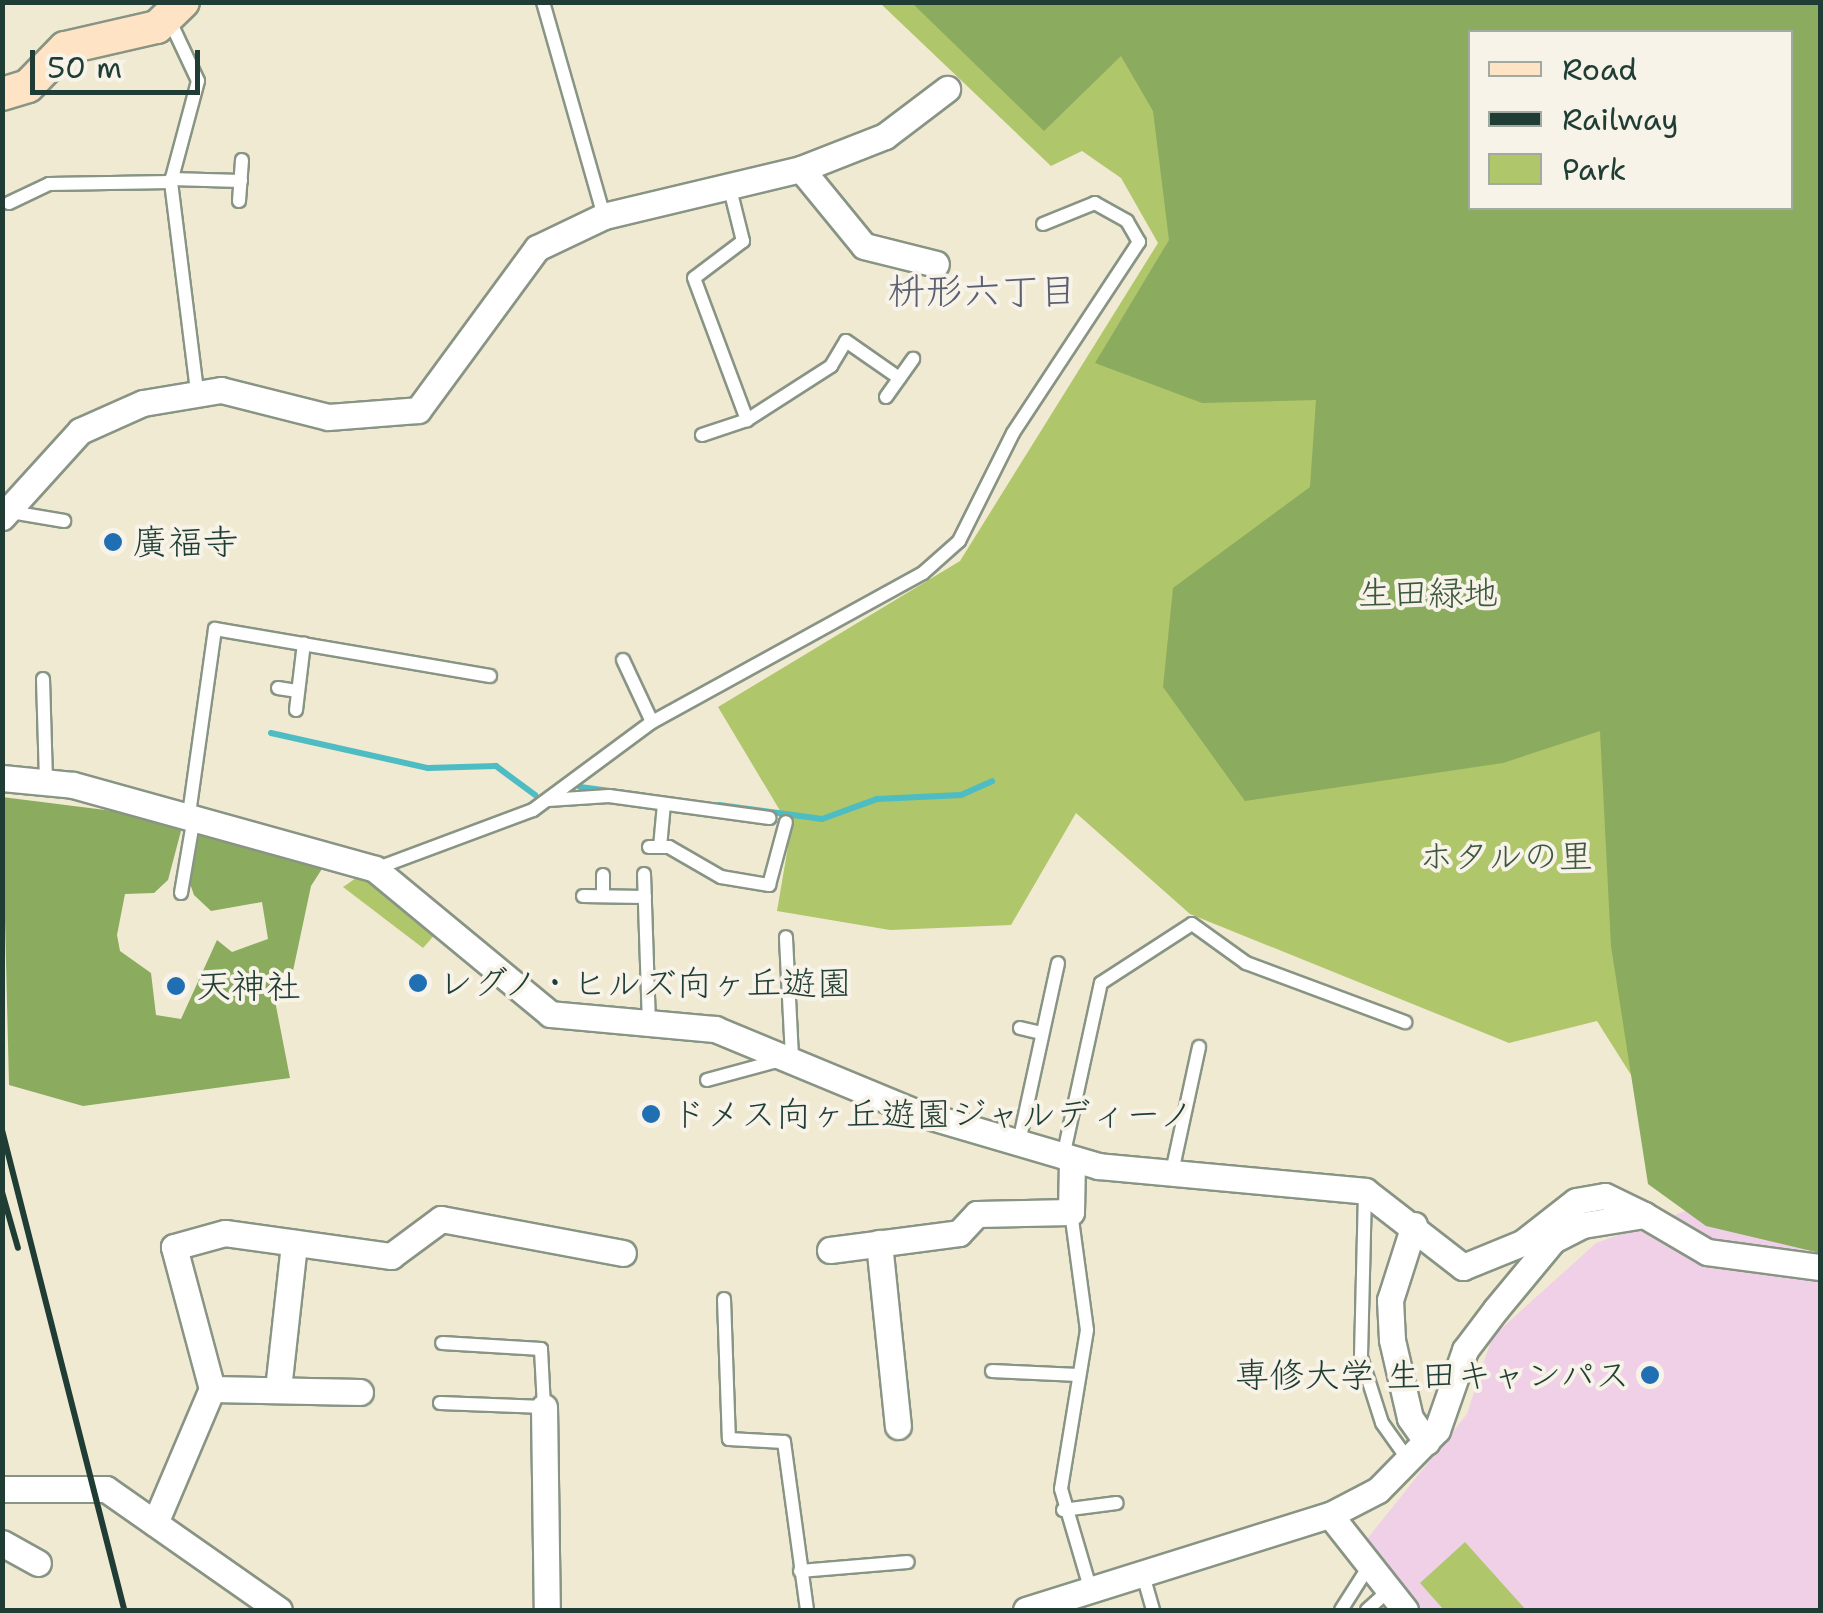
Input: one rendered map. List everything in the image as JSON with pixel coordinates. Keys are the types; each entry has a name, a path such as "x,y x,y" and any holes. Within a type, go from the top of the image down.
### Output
{"street":[{"path":"2,94 28,86 65,48 176,11"},
{"path":"7,514 80,431 197,390 328,416 418,410 517,267 604,216 800,169 886,136 947,89"},
{"path":"800,169 864,246 936,264"},
{"path":"2,778 46,780 192,815 375,869 550,1014 715,1029 792,1057 918,1113 1068,1158 1365,1191 1414,1225 1463,1267 1522,1243 1576,1201 1605,1196 1707,1252 1820,1267"},
{"path":"826,1244 960,1234 977,1214 1071,1212 1068,1158"},
{"path":"1026,1610 1330,1514 1418,1452 1466,1350 1552,1240 1644,1215"},
{"path":"155,1523 212,1389 174,1247 225,1234 391,1256 440,1219 622,1253"},
{"path":"1414,1225 1390,1300 1392,1340 1418,1452"},
{"path":"278,1388 294,1243"},
{"path":"879,1243 898,1426"},
{"path":"212,1389 360,1392"},
{"path":"544,1408 547,1610"},
{"path":"2,1489 106,1490 279,1610"},
{"path":"1330,1514 1397,1601"},
{"path":"2,1543 38,1564"}],"lane":[{"path":"543,2 604,216"},
{"path":"176,11 198,82 171,180 197,390"},
{"path":"239,202 242,160"},
{"path":"9,203 48,184 241,181"},
{"path":"729,185 743,242 694,278 747,420"},
{"path":"375,869 548,800 652,722 923,573 959,541 1013,433 1139,242 1126,221 1095,203 1043,224"},
{"path":"702,435 747,420 830,366 846,341 899,378"},
{"path":"886,397 913,358"},
{"path":"7,514 64,521"},
{"path":"181,893 214,629 490,676"},
{"path":"296,710 304,643"},
{"path":"623,660 652,722"},
{"path":"44,679 46,780"},
{"path":"278,688 298,691"},
{"path":"548,800 664,804 769,818"},
{"path":"664,804 654,847 720,877 769,885 786,822"},
{"path":"644,874 648,1021"},
{"path":"603,875 603,896"},
{"path":"583,896 645,896"},
{"path":"1068,1158 1101,983 1192,924 1246,963 1405,1022"},
{"path":"707,1080 792,1057 786,938"},
{"path":"1019,1142 1038,1032 1058,963"},
{"path":"1020,1028 1038,1032"},
{"path":"1172,1172 1198,1047"},
{"path":"1365,1191 1361,1357 1382,1423 1418,1452"},
{"path":"1071,1212 1087,1299 1063,1510 1091,1591"},
{"path":"724,1298 729,1439 784,1442 807,1610"},
{"path":"440,1403 544,1408 541,1349 442,1343"},
{"path":"992,1371 1078,1375"},
{"path":"1063,1510 1117,1502"},
{"path":"800,1571 908,1562"},
{"path":"1341,1610 1370,1566"},
{"path":"1142,1575 1153,1610"},
{"path":"1367,1610 1397,1601"}],"shaded area":[{"name":"専修大学 生田キャンパス","path":"1820,1163 1820,1610 1420,1610 1363,1544 1467,1414 1492,1337 1596,1243"}],"green space":[{"name":"生田緑地","path":"880,3 1820,3 1820,1128 1645,1097 1597,1021 1509,1043 1190,914 1076,813 1011,925 890,930 777,911 791,829 718,707 960,561 1158,243 1121,178 1082,151 1051,166"},
{"name":"生田緑地","path":"912,3 1820,3 1820,1253 1706,1226 1648,1184 1611,946 1600,731 1503,763 1245,801 1163,687 1173,588 1310,487 1316,400 1202,403 1095,363 1169,240 1153,111 1121,56 1044,131"},
{"path":"2,797 161,817 181,831 168,880 154,893 125,894 117,935 120,951 151,973 156,1015 181,1019 217,940 232,952 268,939 262,902 211,911 194,895 188,878 200,831 327,861 311,886 293,971 270,975 290,1078 83,1106 9,1085"},
{"path":"359,876 438,931 423,948 343,887"},
{"path":"1465,1542 1526,1610 1444,1610 1420,1583"}],"waterway":[{"path":"271,733 428,768 496,766 535,795"},
{"path":"719,805 822,819 877,799 961,795 992,781"},
{"path":"580,787 642,795"}],"railway":[{"path":"2,1130 124,1610"},
{"path":"2,1192 18,1248"}],"place":[{"name":"廣福寺","path":"113,542"},
{"name":"レグノ・ヒルズ向ヶ丘遊園","path":"418,983"},
{"name":"天神社","path":"176,986"},
{"name":"ドメス向ヶ丘遊園ジャルディーノ","path":"651,1114"},
{"name":"専修大学 生田キャンパス","path":"1650,1375"}],"district":[{"name":"枡形六丁目","path":"982,291"}],"park label":[{"name":"ホタルの里","path":"1506,856"}]}
